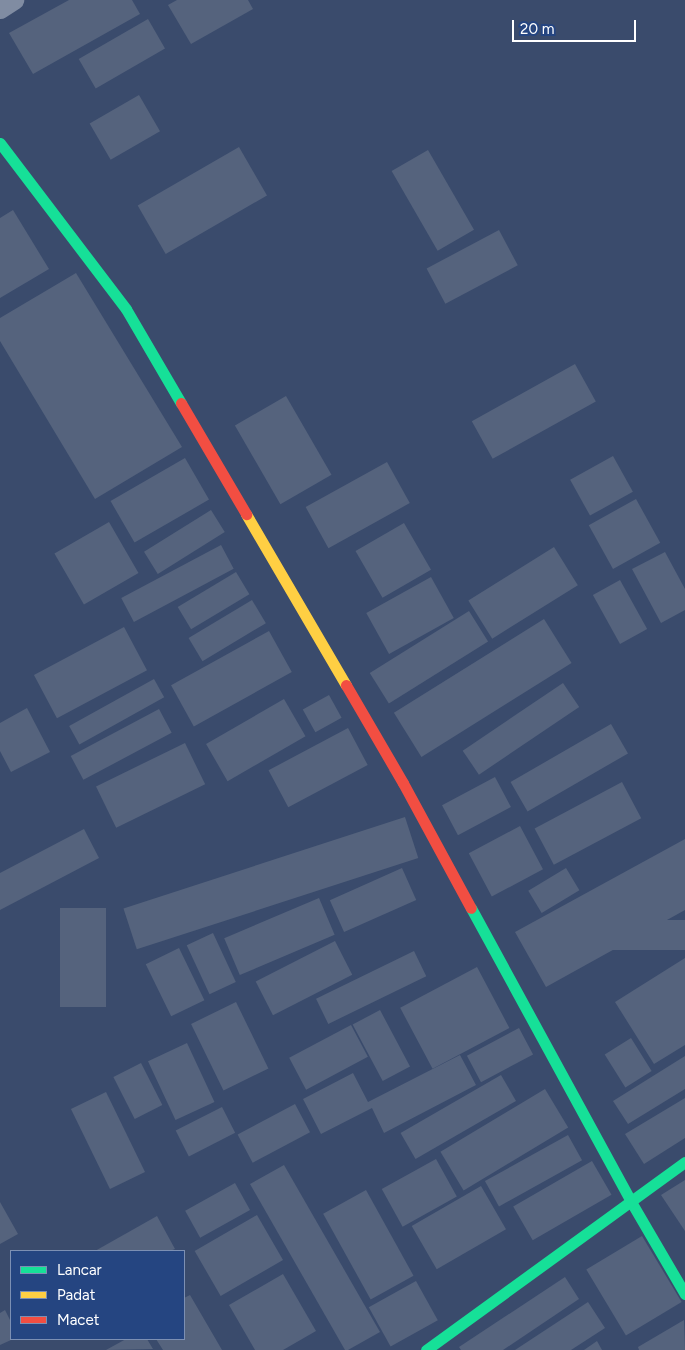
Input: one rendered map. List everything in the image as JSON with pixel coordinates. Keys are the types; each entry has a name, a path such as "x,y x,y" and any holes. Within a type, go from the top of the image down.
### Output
{"street":[{"path":"0,143 126,309 403,783 630,1200 685,1294"},
{"path":"426,1350 630,1200 685,1162"}],"lane":[{"path":"0,9 14,0"}],"building":[{"path":"69,0 132,0 140,14 33,74 9,33"},
{"path":"177,0 248,0 253,9 191,44 168,5"},
{"path":"148,19 165,48 96,88 79,59"},
{"path":"139,95 160,131 111,160 90,124"},
{"path":"239,147 267,195 166,254 138,206"},
{"path":"428,150 474,230 438,251 392,171"},
{"path":"13,210 49,269 0,298 0,218"},
{"path":"499,230 518,265 445,304 427,268"},
{"path":"76,273 182,447 95,499 0,341 0,318"},
{"path":"575,364 596,402 493,459 472,421"},
{"path":"286,396 332,475 280,504 235,426"},
{"path":"613,456 633,492 590,516 570,480"},
{"path":"185,458 209,500 135,543 111,501"},
{"path":"387,462 410,503 328,548 306,507"},
{"path":"636,499 660,543 613,569 589,525"},
{"path":"211,510 225,532 158,574 144,552"},
{"path":"109,522 138,573 84,605 54,554"},
{"path":"404,523 431,570 383,598 356,551"},
{"path":"221,545 234,569 134,622 121,598"},
{"path":"554,547 578,585 492,639 468,601"},
{"path":"665,552 685,589 685,610 661,623 632,569"},
{"path":"236,572 249,594 191,629 178,607"},
{"path":"431,577 454,618 389,654 366,613"},
{"path":"620,580 647,629 620,644 593,595"},
{"path":"252,600 266,623 202,661 189,638"},
{"path":"469,611 488,642 389,704 370,673"},
{"path":"544,619 572,663 421,757 394,713"},
{"path":"124,627 147,670 57,718 34,675"},
{"path":"269,631 292,672 194,726 171,685"},
{"path":"154,679 164,697 79,744 69,726"},
{"path":"563,683 579,707 479,775 463,751"},
{"path":"329,695 342,718 315,732 303,710"},
{"path":"284,699 306,736 228,781 206,744"},
{"path":"27,708 50,752 11,772 0,751 0,723"},
{"path":"159,709 172,733 83,780 71,756"},
{"path":"611,724 628,753 528,811 511,782"},
{"path":"348,728 368,765 288,807 269,770"},
{"path":"185,743 205,784 116,828 96,786"},
{"path":"495,777 511,807 458,835 442,805"},
{"path":"622,782 641,818 554,865 535,828"},
{"path":"405,817 418,858 137,949 123,908"},
{"path":"520,826 543,869 492,896 469,853"},
{"path":"84,829 99,858 0,910 0,873"},
{"path":"685,839 685,910 546,987 515,932"},
{"path":"402,868 416,900 344,932 330,900"},
{"path":"566,868 579,890 542,913 528,891"},
{"path":"319,898 335,935 240,975 224,938"},
{"path":"60,908 106,908 106,1007 60,1007"},
{"path":"537,920 685,920 685,950 537,950"},
{"path":"213,933 236,982 210,994 187,945"},
{"path":"335,941 352,975 273,1015 256,981"},
{"path":"179,948 204,1000 171,1016 146,964"},
{"path":"414,951 426,976 328,1024 316,999"},
{"path":"685,958 685,1045 654,1064 615,1002"},
{"path":"477,967 509,1028 433,1069 400,1008"},
{"path":"236,1002 268,1069 223,1090 191,1024"},
{"path":"380,1010 410,1067 383,1081 353,1025"},
{"path":"351,1025 368,1057 306,1090 289,1058"},
{"path":"519,1028 533,1054 481,1082 467,1056"},
{"path":"631,1038 652,1071 625,1088 605,1054"},
{"path":"187,1043 214,1102 175,1120 148,1061"},
{"path":"460,1055 476,1085 384,1133 372,1108 321,1134 303,1099 353,1073 368,1102"},
{"path":"685,1056 685,1089 628,1124 613,1101"},
{"path":"141,1063 162,1105 135,1119 113,1077"},
{"path":"501,1075 516,1101 416,1159 401,1133"},
{"path":"545,1089 568,1128 464,1190 440,1152"},
{"path":"106,1092 145,1172 110,1189 71,1109"},
{"path":"685,1098 685,1138 644,1164 625,1134"},
{"path":"295,1104 310,1132 253,1163 238,1135"},
{"path":"222,1107 235,1133 189,1156 176,1131"},
{"path":"568,1135 582,1160 499,1206 485,1181"},
{"path":"436,1159 457,1197 403,1227 382,1189"},
{"path":"592,1161 612,1195 533,1240 513,1206"},
{"path":"284,1165 380,1332 348,1350 345,1350 250,1184"},
{"path":"685,1180 685,1231 661,1195"},
{"path":"235,1183 250,1210 200,1238 185,1211"},
{"path":"481,1186 506,1229 437,1269 412,1226"},
{"path":"366,1190 414,1276 371,1299 323,1214"},
{"path":"0,1202 18,1234 0,1244"},
{"path":"257,1215 283,1260 221,1296 195,1251"},
{"path":"157,1216 175,1249 172,1250 97,1250"},
{"path":"642,1236 682,1302 626,1335 586,1269"},
{"path":"283,1274 316,1331 283,1350 255,1350 229,1305"},
{"path":"565,1277 579,1299 503,1350 461,1350 459,1347"},
{"path":"416,1281 438,1320 391,1347 369,1307"},
{"path":"190,1295 222,1350 163,1350 157,1340 185,1340 185,1298"},
{"path":"588,1302 605,1328 571,1350 515,1350"},
{"path":"5,1310 10,1320 11,1340 0,1345 0,1313"},
{"path":"684,1320 685,1350 639,1350 638,1347"},
{"path":"124,1340 148,1340 153,1349 106,1350"},
{"path":"597,1341 602,1350 584,1350"}],"traffic: fast":[{"path":"0,143 126,309 181,403"},
{"path":"471,908 630,1200 685,1294"},
{"path":"426,1350 685,1162"}],"traffic: slow":[{"path":"246,514 346,685"}],"traffic: jam":[{"path":"181,403 246,514"},
{"path":"346,685 403,783 471,908"}]}
